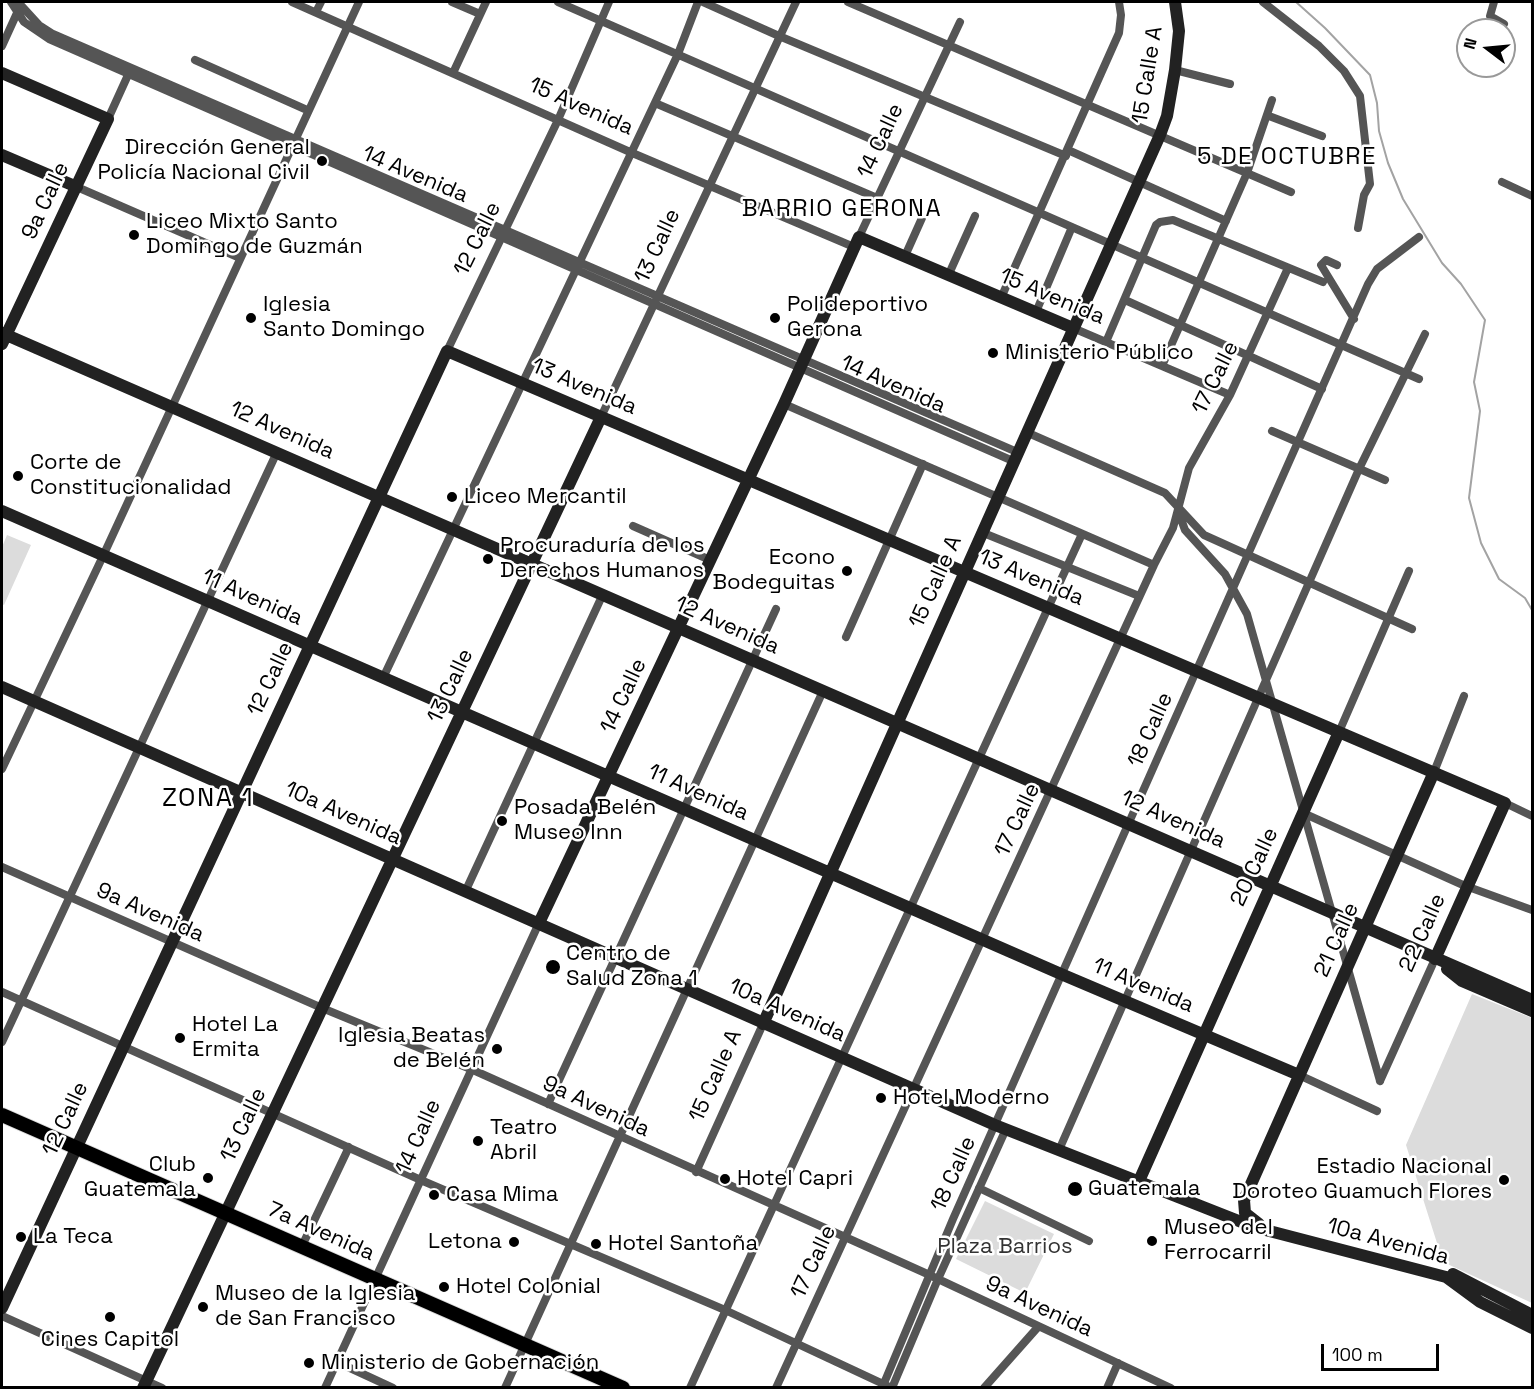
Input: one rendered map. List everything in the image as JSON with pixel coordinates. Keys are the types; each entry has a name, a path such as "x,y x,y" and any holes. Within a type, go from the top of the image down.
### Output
{"main road":[{"name":"7a Avenida","path":"2,1114 623,1388"}],"street":[{"name":"14 Avenida","path":"11,2 24,22 41,35 128,75 293,141 1015,456"},
{"path":"18,2 39,25 53,34 293,141"},
{"name":"15 Avenida","path":"292,2 709,186 857,242 905,256 1230,395"},
{"path":"316,12 321,2"},
{"path":"2,770 359,2"},
{"path":"452,2 480,14"},
{"path":"453,74 486,2"},
{"path":"558,2 1419,379"},
{"name":"12 Calle","path":"2,1308 447,351 558,120 609,2"},
{"path":"383,678 701,2 925,97 1139,182 1226,220"},
{"name":"13 Calle","path":"145,1384 796,2"},
{"path":"848,2 1089,103 1291,192"},
{"path":"1001,298 1041,213 1119,33 1121,15 1119,2"},
{"name":"15 Calle A","path":"696,1172 1160,135 1167,116 1175,70 1179,31 1175,2"},
{"path":"1263,2 1319,46 1344,71 1359,96 1370,184 1364,195 1358,228"},
{"path":"1494,2 1490,16 1494,18"},
{"path":"2,46 17,13"},
{"name":"14 Calle","path":"325,1388 423,1180 539,922 610,777 960,22"},
{"path":"195,60 308,110"},
{"path":"1175,70 1230,84"},
{"path":"2,73 108,119"},
{"name":"9a Calle","path":"3,338 128,75"},
{"path":"1162,366 1247,173 1269,116 1272,100"},
{"path":"655,102 878,198"},
{"path":"1269,116 1322,136"},
{"path":"2,154 240,258"},
{"path":"1502,182 1533,196"},
{"path":"948,276 975,216"},
{"path":"905,256 922,218"},
{"path":"1106,342 1156,225 1160,222 1173,220 1323,282"},
{"path":"1036,312 1072,227"},
{"name":"18 Calle","path":"934,1277 979,1188 1061,974 1377,268 1419,237"},
{"path":"1337,266 1326,260 1321,265 1354,319"},
{"name":"17 Calle","path":"777,1388 1173,528 1189,468 1230,395 1288,268"},
{"path":"1125,300 1322,389"},
{"path":"1059,1150 1308,582 1359,469 1425,334"},
{"name":"12 Avenida","path":"3,338 172,406 1130,823 1365,929 1533,1000"},
{"name":"13 Avenida","path":"447,351 1533,816"},
{"path":"784,404 1154,565"},
{"path":"1026,432 1165,493 1204,535 1413,629"},
{"path":"1272,432 1385,480"},
{"path":"2,1042 277,452"},
{"path":"846,637 924,464"},
{"path":"1177,508 1185,530 1214,560 1234,588 1250,622 1347,969"},
{"name":"11 Avenida","path":"2,511 1377,1111"},
{"path":"633,526 710,560"},
{"path":"981,532 1140,596"},
{"path":"690,1388 1082,534"},
{"name":"20 Calle","path":"1139,1181 1409,570"},
{"path":"466,890 603,594"},
{"path":"548,1104 776,609"},
{"name":"10a Avenida","path":"2,687 539,922 841,1059 1001,1127 1239,1221 1279,1234 1446,1276 1480,1302 1533,1328"},
{"path":"505,1388 823,691"},
{"name":"21 Calle","path":"1244,1200 1434,772 1464,696"},
{"name":"22 Calle","path":"1347,969 1380,1082 1505,803"},
{"path":"1303,813 1467,886 1533,910"},
{"name":"9a Avenida","path":"2,867 322,1008 472,1070 934,1277 1171,1388"},
{"name":"12 Avenida","path":"1435,959 1462,981 1533,1011"},
{"path":"2,992 423,1180 725,1310 887,1387"},
{"name":"18 Calle","path":"887,1387 1001,1127"},
{"path":"302,1246 349,1147"},
{"path":"979,1188 1089,1241"},
{"path":"1203,1206 1232,1209 1244,1200"},
{"name":"10a Avenida","path":"1244,1200 1244,1212 1255,1222 1445,1272 1471,1282 1533,1315"},
{"path":"2,1317 145,1384 162,1388"},
{"path":"984,1388 1038,1327"},
{"path":"337,1362 393,1388"},
{"path":"1107,1388 1118,1363"}],"green space":[{"path":"7,535 31,545 4,605 2,604 2,547"},
{"path":"1472,994 1532,1018 1532,1303 1443,1262 1406,1145"},
{"name":"Plaza Barrios","path":"985,1201 1054,1234 1025,1293 956,1259"}],"waterway":[{"path":"1296,2 1325,28 1370,75 1377,103 1379,131 1388,163 1403,199 1442,263 1461,284 1485,320 1474,382 1480,411 1469,498 1481,543 1499,579 1525,598 1532,610"}],"place":[{"name":"Dirección General Policía Nacional Civil","path":"322,161"},
{"name":"Liceo Mixto Santo Domingo de Guzmán","path":"134,235"},
{"name":"Iglesia Santo Domingo","path":"251,318"},
{"name":"Polideportivo Gerona","path":"775,318"},
{"name":"Ministerio Público","path":"993,353"},
{"name":"Corte de Constitucionalidad","path":"18,476"},
{"name":"Liceo Mercantil","path":"452,497"},
{"name":"Procuraduría de los Derechos Humanos","path":"488,559"},
{"name":"Econo Bodeguitas","path":"847,571"},
{"name":"Posada Belén Museo Inn","path":"502,821"},
{"name":"Centro de Salud Zona 1","path":"553,967"},
{"name":"Hotel La Ermita","path":"180,1038"},
{"name":"Iglesia Beatas de Belén","path":"497,1049"},
{"name":"Hotel Moderno","path":"881,1098"},
{"name":"Teatro Abril","path":"478,1141"},
{"name":"Club Guatemala","path":"208,1178"},
{"name":"Hotel Capri","path":"725,1179"},
{"name":"Estadio Nacional Doroteo Guamuch Flores","path":"1504,1180"},
{"name":"Guatemala","path":"1075,1189"},
{"name":"Casa Mima","path":"434,1195"},
{"name":"La Teca","path":"21,1237"},
{"name":"Museo del Ferrocarril","path":"1152,1241"},
{"name":"Letona","path":"514,1242"},
{"name":"Hotel Santoña","path":"596,1244"},
{"name":"Hotel Colonial","path":"444,1287"},
{"name":"Museo de la Iglesia de San Francisco","path":"203,1307"},
{"name":"Cines Capitol","path":"110,1317"},
{"name":"Ministerio de Gobernación","path":"309,1363"}],"district":[{"name":"5 DE OCTUBRE","path":"1287,157"},
{"name":"BARRIO GERONA","path":"842,209"},
{"name":"ZONA 1","path":"208,799"}]}
